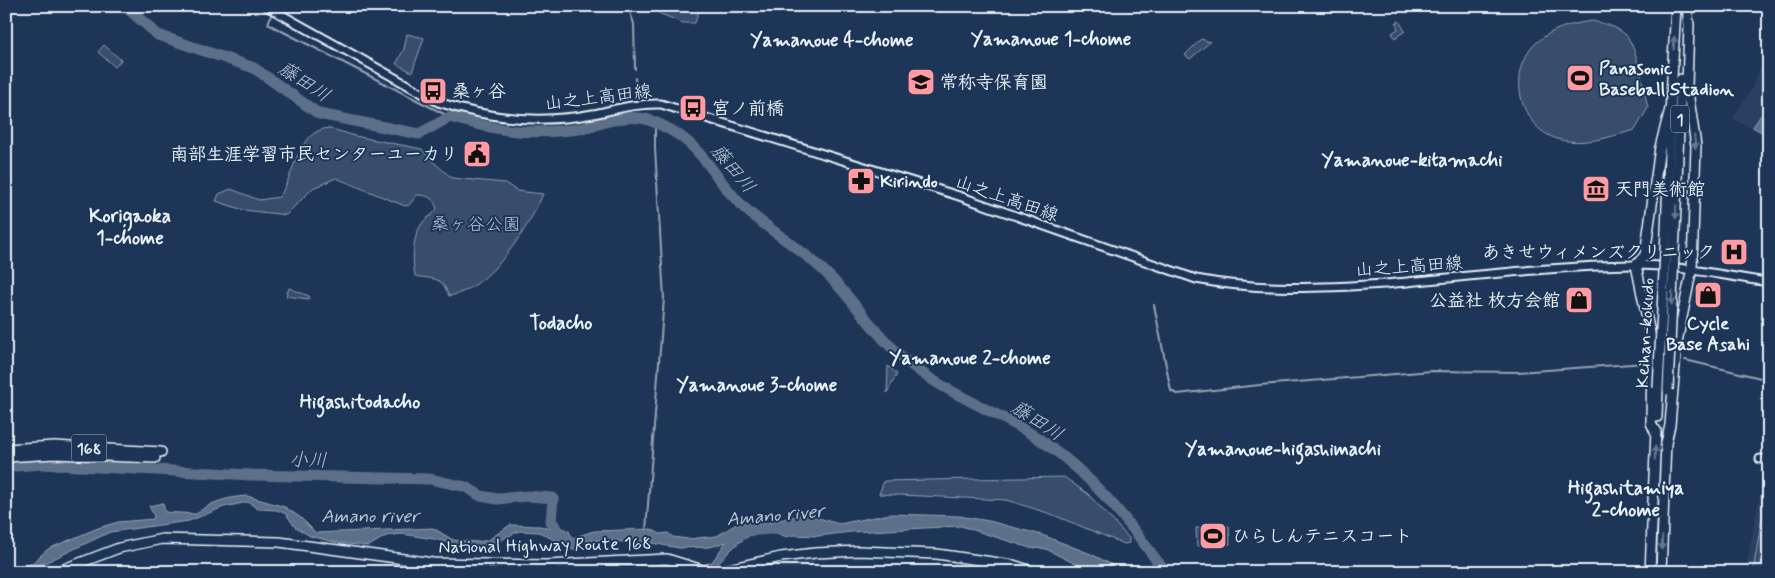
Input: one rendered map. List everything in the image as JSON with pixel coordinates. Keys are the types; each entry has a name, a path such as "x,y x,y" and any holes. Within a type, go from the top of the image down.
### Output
{"highway":[{"name":"Keihan-kokudo","path":"1670,232 1670,110 1676,6"},
{"name":"Keihan-kokudo","path":"1661,572 1665,448 1663,389 1670,232 1686,6"},
{"path":"1665,448 1670,426 1677,342 1692,268 1696,146 1686,86 1689,25 1686,6"},
{"name":"1","path":"1656,434 1651,422 1652,343 1636,265 1645,255 1660,148 1670,110"},
{"name":"Keihan-kokudo","path":"1650,572 1656,434 1663,389"},
{"name":"168","path":"6,449 54,446 161,455 6,457"},
{"name":"National Highway Route 168","path":"56,572 119,548 162,540 279,542 433,563 548,565 667,560 678,561 706,571 720,571 781,557 859,552 937,554 1013,565 1035,572"}],"street":[{"name":"山之上高田線","path":"271,9 438,102 455,107 488,115 540,120 594,114 643,103 661,104 959,196 1196,279 1215,283 1257,288 1351,286 1636,265 1692,268 1769,282"},
{"path":"1760,459 1769,459"}],"shaded area":[{"path":"1768,26 1769,139 1733,118 1751,90 1764,58"},
{"path":"1761,115 1769,119 1769,136 1753,127"},
{"path":"6,390 12,402 14,428 11,434 6,434"},
{"path":"1762,484 1769,484 1769,572 1745,572"},
{"path":"247,496 285,507 301,518 316,533 433,528 453,540 478,542 488,540 510,525 540,526 553,529 558,533 549,524 550,514 553,514 553,521 559,527 569,531 572,538 594,531 651,529 660,534 668,533 673,537 688,539 717,536 738,523 762,524 805,514 839,524 890,514 959,516 989,521 1042,535 1091,554 1126,572 1091,572 1046,549 1030,548 961,526 851,532 818,536 793,535 787,537 765,529 750,535 738,543 718,564 711,568 700,571 679,572 712,562 726,542 710,547 679,548 640,541 631,543 606,540 585,541 576,549 571,549 539,532 519,531 483,549 472,549 434,539 402,534 386,536 369,546 338,543 310,536 295,527 286,514 277,510 258,509 248,502 224,507 189,521 110,532 30,570 6,572 6,567 31,564 48,549 98,528 118,522 153,519 154,516 149,506 163,503 165,512 196,514 207,506 220,501"},
{"path":"814,558 816,572 747,572 747,568"},
{"path":"1162,559 1170,572 1162,572 1155,562"}],"green space":[{"path":"658,6 728,6 725,10 703,9 698,13 695,23 683,23 656,12"},
{"path":"1399,21 1405,31 1395,38 1392,33 1398,29 1396,23"},
{"name":"Panasonic Baseball Stadion","path":"1592,21 1617,29 1625,34 1629,40 1636,58 1648,108 1635,130 1601,139 1576,142 1551,137 1538,128 1522,102 1521,71 1526,56 1536,43 1549,34 1562,28"},
{"path":"407,34 424,38 412,72 396,64 404,49"},
{"path":"1201,39 1210,42 1190,59 1185,55"},
{"path":"104,45 121,60 115,67 98,52"},
{"name":"桑ヶ谷公園","path":"329,128 355,136 422,149 430,159 452,178 505,183 517,191 543,194 528,224 505,256 478,282 464,291 449,296 440,281 415,276 413,255 417,234 423,222 437,209 434,202 427,197 417,195 409,205 405,206 336,178 313,188 286,215 243,210 216,201 219,194 231,189 259,200 279,197 303,146 318,131"},
{"path":"289,288 309,296 309,299 286,296"},
{"path":"888,366 897,374 887,393"},
{"path":"1064,477 1088,494 1129,538 1129,543 1124,544 1051,514 1006,500 879,494 884,481"},
{"path":"1766,491 1769,491 1769,572 1753,572"},
{"name":"ひらしんテニスコート","path":"1229,526 1230,544 1197,546 1196,528"},
{"path":"613,568 613,572 553,572 553,570"}],"waterway":[{"name":"藤田川","path":"125,6 158,35 254,68 319,114 419,134 450,117 495,128 523,132 580,129 629,117 649,120 668,129 696,149 725,187 750,213 824,271 899,355 925,375 958,395 1009,421 1042,441 1078,469 1110,501 1165,572"},
{"path":"274,6 268,24 450,117"},
{"path":"628,6 634,24 635,69"},
{"path":"635,78 636,97"},
{"path":"646,530 664,298 655,123"},
{"path":"1154,305 1171,391 1177,394 1260,385 1432,371 1518,372 1646,363"},
{"path":"1685,360 1769,380"},
{"name":"小川","path":"6,467 40,464 252,475 430,479 466,487 481,496 497,499 527,496 553,498 551,522 556,526"},
{"name":"Amano river","path":"746,531 782,528"}],"place":[{"name":"Panasonic Baseball Stadion","path":"1580,78"},
{"name":"常称寺保育園","path":"921,82"},
{"name":"桑ヶ谷","path":"433,91"},
{"name":"宮ノ前橋","path":"693,108"},
{"name":"南部生涯学習市民センターユーカリ","path":"477,154"},
{"name":"Kirindo","path":"861,181"},
{"name":"天門美術館","path":"1596,189"},
{"name":"あきせウィメンズクリニック","path":"1734,252"},
{"name":"Cycle Base Asahi","path":"1708,295"},
{"name":"公益社 枚方会館","path":"1579,300"},
{"name":"ひらしんテニスコート","path":"1213,536"}],"district":[{"name":"Yamanoue 1-chome","path":"1051,38"},
{"name":"Yamanoue 4-chome","path":"832,39"},
{"name":"Yamanoue-kitamachi","path":"1412,159"},
{"name":"Korigaoka 1-chome","path":"130,226"},
{"name":"Todacho","path":"561,322"},
{"name":"Yamanoue 2-chome","path":"970,357"},
{"name":"Yamanoue 3-chome","path":"757,384"},
{"name":"Higashitodacho","path":"360,401"},
{"name":"Yamanoue-higashimachi","path":"1283,448"},
{"name":"Higashitamiya 2-chome","path":"1626,498"}]}
